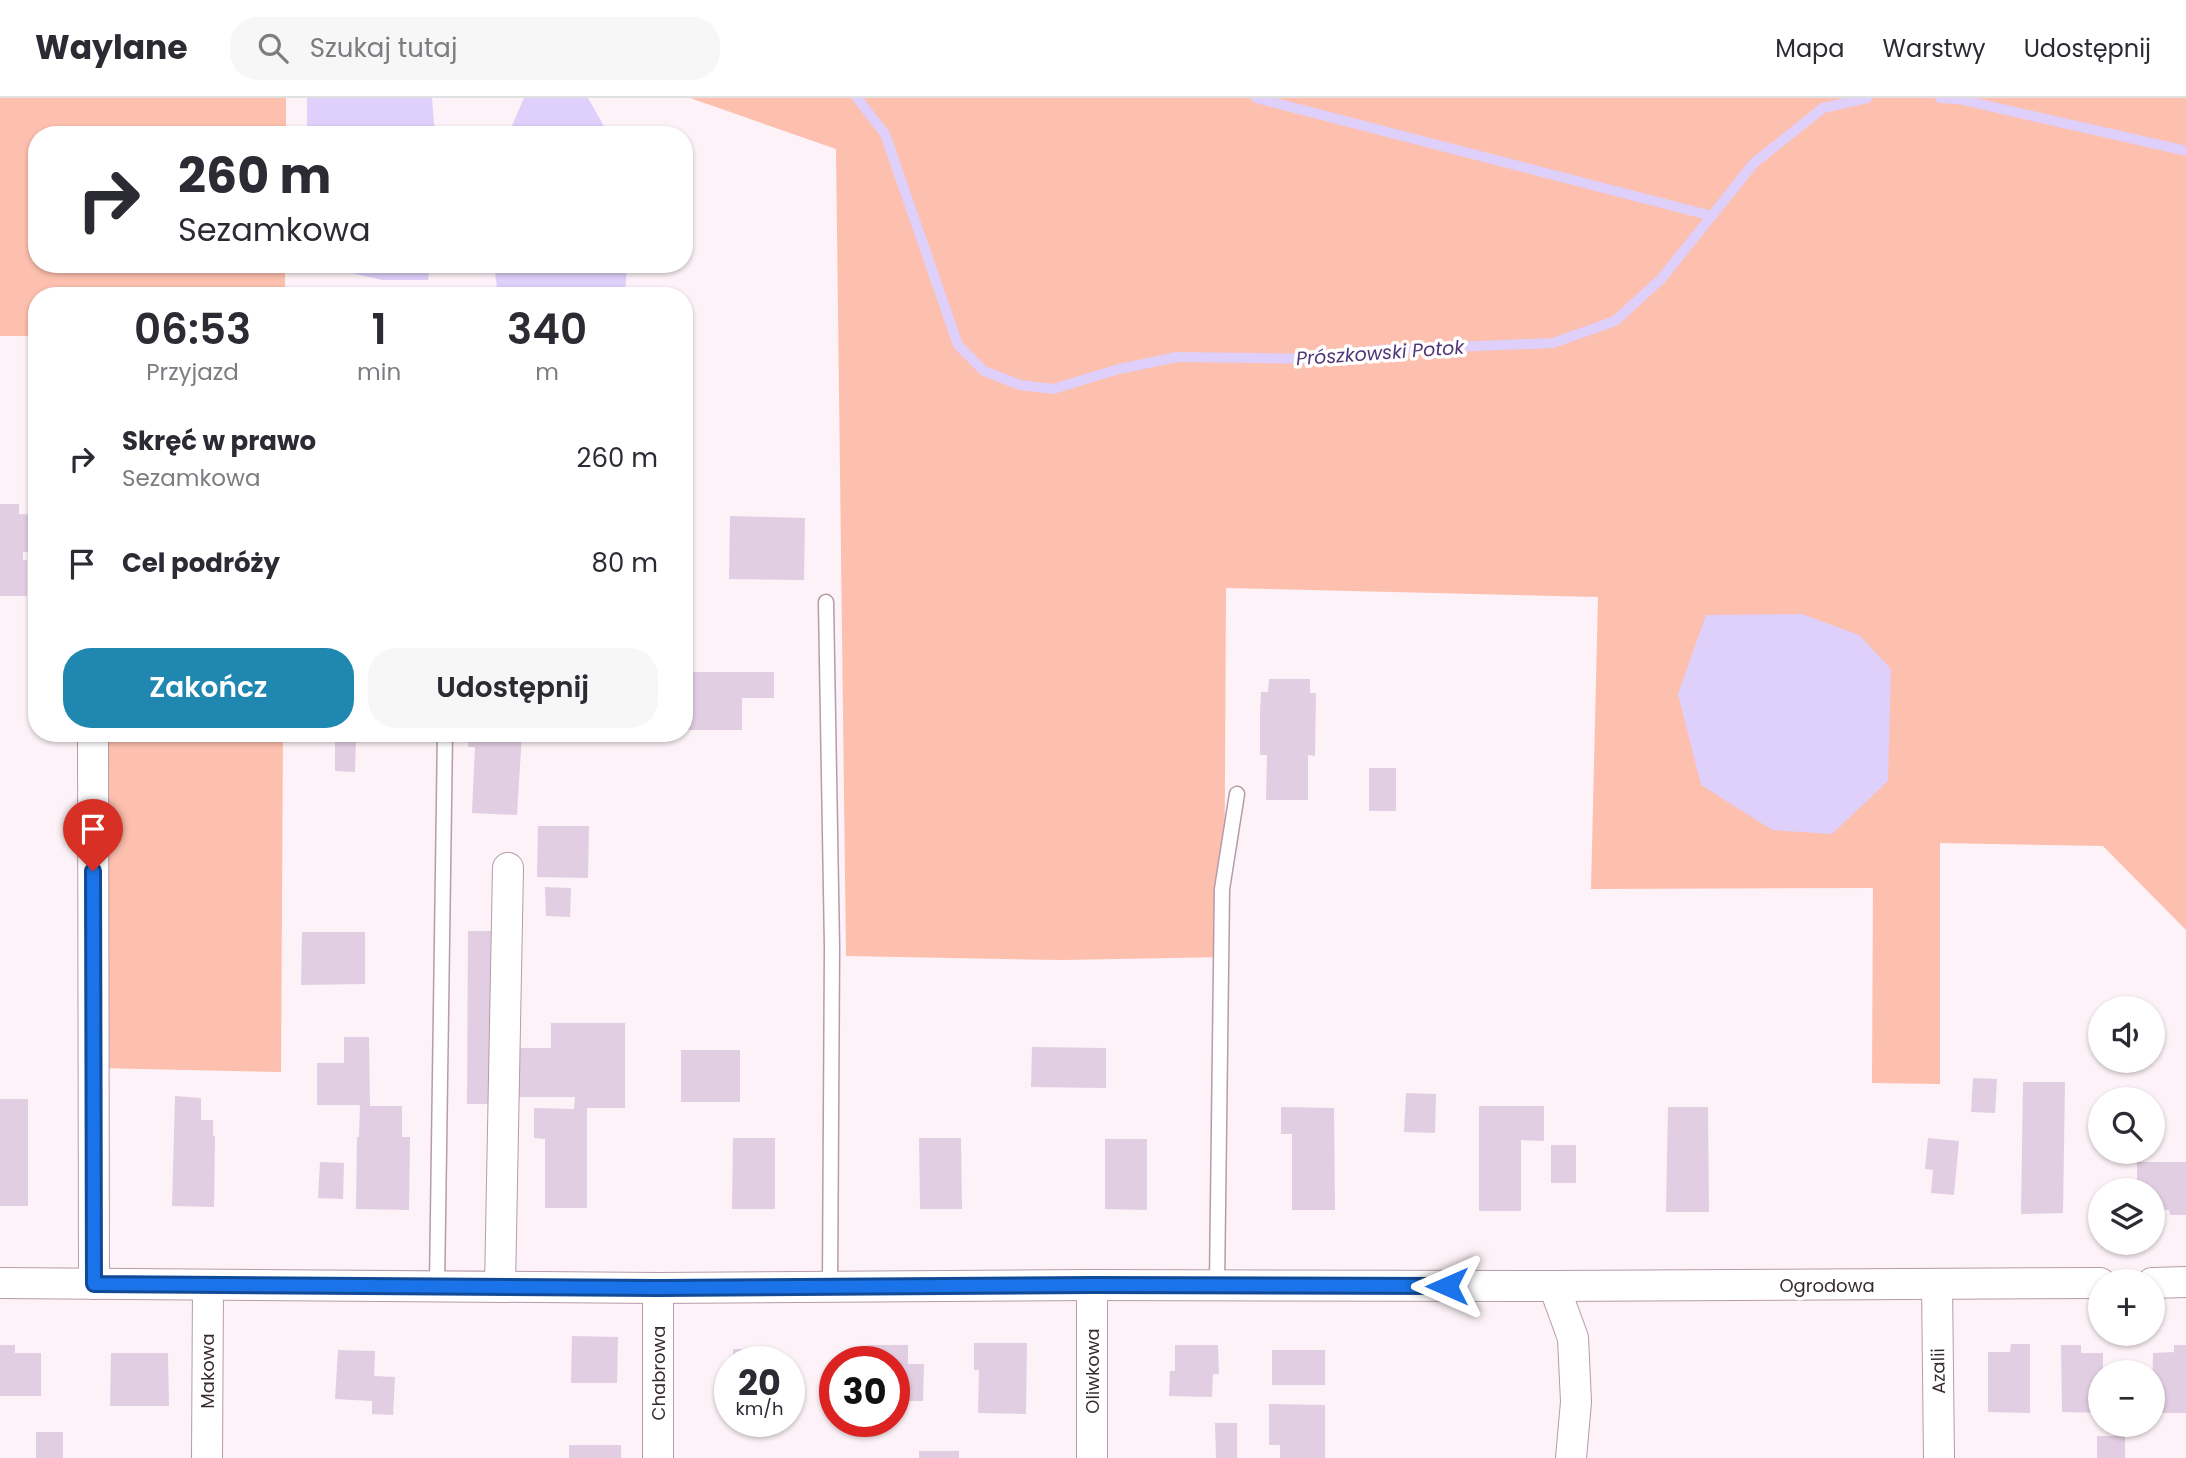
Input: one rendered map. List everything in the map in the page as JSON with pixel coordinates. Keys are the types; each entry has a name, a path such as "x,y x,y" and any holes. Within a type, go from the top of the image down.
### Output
{"street":[{"path":"93,742 94,1284"},
{"path":"500,1287 508,868"},
{"path":"2165,1283 2186,1282"},
{"name":"Ogrodowa","path":"0,1283 658,1288 2088,1283"},
{"name":"Azalii","path":"1937,1284 1939,1458"},
{"name":"Makowa","path":"207,1458 208,1285"},
{"name":"Oliwkowa","path":"1092,1285 1092,1458"},
{"path":"1554,1286 1573,1338 1576,1402 1571,1458"},
{"name":"Chabrowa","path":"658,1288 658,1458"}],"lane":[{"path":"826,602 832,947 830,1286"},
{"path":"437,1286 445,742"},
{"path":"1217,1285 1222,888 1237,794"}],"shaded area":[{"path":"0,98 286,98 286,126 28,126 28,273 285,273 285,287 28,287 28,336 0,336"},
{"path":"307,98 432,98 434,126 307,126"},
{"path":"524,98 588,98 604,126 512,126"},
{"path":"690,98 2186,98 2186,930 2103,846 1940,843 1940,1084 1872,1083 1873,888 1591,889 1598,597 1226,588 1224,957 1062,960 846,956 836,149"},
{"path":"352,273 429,273 428,280 382,280"},
{"path":"495,273 626,273 626,287 497,287"},
{"path":"1802,614 1859,635 1891,669 1888,781 1832,834 1772,830 1701,785 1678,694 1706,615"},
{"path":"98,742 283,742 281,1072 97,1068"}],"building":[{"path":"0,504 19,504 19,514 28,514 28,552 23,552 23,560 27,560 27,596 0,596"},
{"path":"730,516 805,518 804,580 729,579"},
{"path":"693,672 774,672 774,698 742,698 742,730 693,730"},
{"path":"1269,679 1310,679 1310,693 1316,693 1315,756 1308,755 1308,800 1266,800 1267,755 1260,755 1260,713 1261,692 1268,692"},
{"path":"335,742 356,742 355,772 335,771"},
{"path":"468,742 521,742 517,815 472,813 475,747 468,747"},
{"path":"1369,768 1396,768 1396,811 1369,811"},
{"path":"538,826 589,826 588,878 537,877"},
{"path":"545,887 571,888 570,917 546,916"},
{"path":"468,931 495,931 496,1104 467,1104"},
{"path":"302,932 365,932 365,984 301,985"},
{"path":"551,1023 625,1023 625,1108 587,1108 587,1208 545,1208 545,1139 534,1138 534,1108 574,1109 575,1097 518,1097 518,1048 551,1048"},
{"path":"344,1037 369,1037 370,1106 402,1106 402,1137 410,1137 409,1210 356,1209 360,1105 317,1105 317,1063 344,1063"},
{"path":"1032,1047 1106,1048 1106,1088 1031,1087"},
{"path":"681,1050 740,1050 740,1102 681,1102"},
{"path":"1973,1078 1997,1079 1995,1113 1971,1112"},
{"path":"2023,1082 2065,1082 2063,1213 2021,1214"},
{"path":"1406,1093 1436,1094 1435,1133 1404,1132"},
{"path":"175,1096 201,1098 201,1120 213,1120 214,1207 172,1206"},
{"path":"0,1099 28,1099 28,1206 0,1206"},
{"path":"1479,1106 1544,1106 1544,1141 1521,1140 1521,1211 1479,1211"},
{"path":"1281,1107 1334,1108 1335,1210 1292,1210 1292,1134 1281,1134"},
{"path":"1668,1107 1708,1107 1709,1212 1666,1212"},
{"path":"733,1138 775,1138 775,1209 732,1209"},
{"path":"919,1138 961,1138 962,1209 920,1209"},
{"path":"1928,1138 1959,1141 1954,1195 1931,1193 1933,1170 1925,1169"},
{"path":"1105,1139 1147,1139 1147,1210 1105,1209"},
{"path":"1551,1145 1576,1145 1576,1183 1551,1183"},
{"path":"320,1162 344,1163 343,1199 318,1198"},
{"path":"2186,1162 2186,1215 2170,1215 2169,1210 2165,1210 2165,1178 2137,1178 2137,1164"},
{"path":"572,1336 618,1337 617,1383 571,1383"},
{"path":"974,1343 1027,1343 1026,1414 978,1413 979,1370 974,1370"},
{"path":"2011,1344 2030,1344 2030,1413 1988,1412 1988,1352 2010,1352"},
{"path":"0,1345 15,1345 15,1353 41,1353 41,1396 0,1396"},
{"path":"867,1345 908,1345 908,1346"},
{"path":"1175,1345 1218,1345 1219,1374 1213,1374 1212,1397 1169,1396 1170,1371 1175,1371"},
{"path":"2061,1345 2081,1345 2081,1353 2103,1353 2103,1360 2088,1360 2088,1413 2062,1412"},
{"path":"2174,1345 2186,1345 2186,1413 2165,1413 2165,1360 2153,1360 2153,1353 2174,1352"},
{"path":"338,1350 375,1351 374,1376 395,1377 393,1415 372,1414 372,1401 335,1399"},
{"path":"1272,1350 1325,1350 1325,1385 1272,1385"},
{"path":"111,1353 168,1353 169,1406 110,1406"},
{"path":"910,1364 924,1364 923,1401 910,1401"},
{"path":"1269,1404 1325,1405 1325,1458 1280,1458 1280,1445 1269,1445"},
{"path":"1215,1423 1237,1423 1237,1458 1216,1458"},
{"path":"36,1432 63,1432 63,1458 36,1458"},
{"path":"2097,1437 2125,1437 2125,1458 2097,1458"},
{"path":"569,1445 621,1445 621,1458 569,1458"},
{"path":"919,1451 959,1451 959,1458 919,1458"}],"waterway":[{"name":"Prószkowski Potok","path":"857,98 885,134 958,345 984,371 1020,385 1053,389 1119,369 1177,357 1329,359 1379,350 1553,343 1615,321 1661,279 1754,163 1823,108 1867,98"},
{"path":"1256,98 1712,216"},
{"name":"Prószkowski Potok","path":"1940,98 1958,99 2186,151"}],"route":[{"path":"93,871 94,1284 658,1288 1447,1286"}]}
